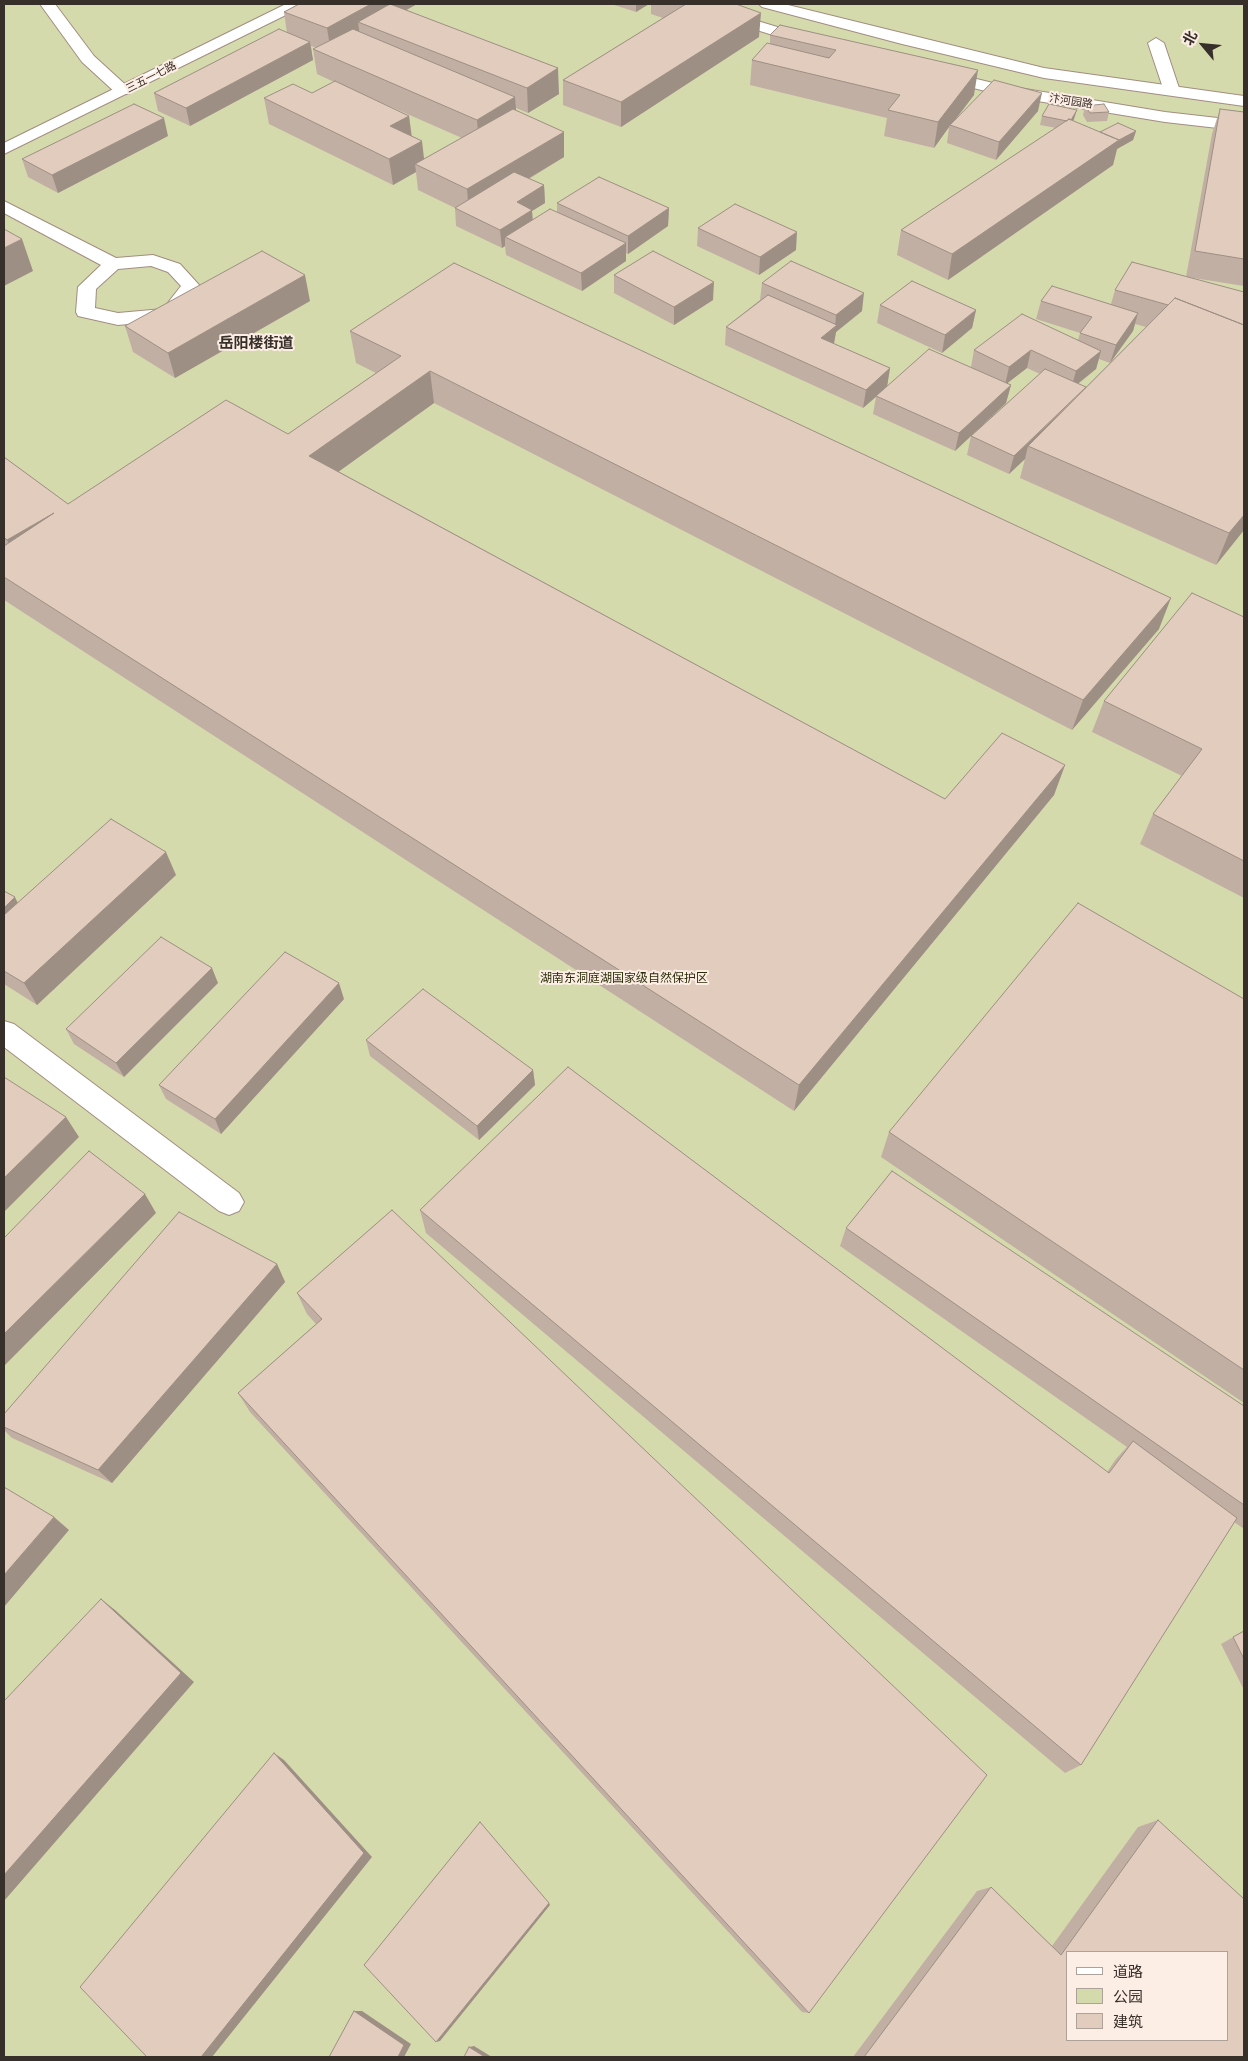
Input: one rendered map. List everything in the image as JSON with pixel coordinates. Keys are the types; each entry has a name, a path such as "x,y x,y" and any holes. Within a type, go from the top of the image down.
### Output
{"main road":[{"path":"47,4 88,59 123,90"},
{"name":"三五一七路","path":"4,149 297,4"},
{"path":"699,4 736,19 830,48"},
{"name":"汴河园路","path":"767,4 908,41 1044,73 1244,101"},
{"path":"1156,43 1172,91"},
{"name":"汴河园路","path":"925,72 1001,90 1165,117 1244,126"},
{"path":"4,206 113,264 153,260 174,268 191,286 169,314 118,319 85,312 87,287 113,264"},
{"path":"4,1032 229,1202"}],"green space":[{"name":"湖南东洞庭湖国家级自然保护区","path":"4,4 1244,4 1244,2057 4,2057"}],"building":[{"path":"299,4 371,4 327,28 284,12"},
{"path":"390,4 558,68 527,88 358,22"},
{"path":"686,4 736,4 761,13 621,102 563,80"},
{"path":"780,25 978,70 938,122 888,110 900,95 752,60 767,43 829,58 836,50 770,35"},
{"path":"279,29 310,42 186,108 154,93"},
{"path":"353,29 515,97 477,120 313,49"},
{"path":"994,80 1042,93 999,142 950,125"},
{"path":"335,81 409,116 390,126 422,141 389,159 264,98 293,84 312,93"},
{"path":"134,104 164,118 52,175 22,159"},
{"path":"1049,104 1077,110 1071,120 1067,121 1042,116"},
{"path":"1104,104 1109,112 1090,113 1085,106"},
{"path":"513,109 564,132 467,189 415,164"},
{"path":"1220,109 1244,112 1244,259 1195,251"},
{"path":"1069,119 1119,140 952,254 901,230"},
{"path":"1118,123 1136,131 1119,140 1100,132"},
{"path":"514,172 544,185 517,202 532,210 500,230 455,208"},
{"path":"599,177 669,208 628,236 557,203"},
{"path":"735,204 797,232 760,257 698,228"},
{"path":"550,209 626,243 581,273 505,237"},
{"path":"4,229 22,239 4,248"},
{"path":"262,251 305,275 168,353 125,326"},
{"path":"653,251 714,282 674,307 614,275"},
{"path":"791,261 864,293 836,315 762,283"},
{"path":"1132,262 1244,292 1244,325 1175,298 1168,305 1115,290"},
{"path":"454,263 1171,598 1083,700 430,371 309,456 945,799 1002,733 1065,765 799,1085 4,577 4,546 54,513 7,540 4,537 4,457 68,504 226,400 288,434 401,356 350,331"},
{"path":"912,281 976,310 945,335 880,305"},
{"path":"1052,286 1138,313 1116,345 1080,333 1092,317 1041,301"},
{"path":"768,295 837,325 821,338 890,368 866,390 726,327"},
{"path":"1175,298 1244,325 1244,515 1229,533 1028,446"},
{"path":"1022,314 1101,351 1076,371 1031,350 1009,367 974,350"},
{"path":"929,349 1011,385 959,433 876,396"},
{"path":"1045,369 1086,387 1014,456 971,436"},
{"path":"1192,593 1244,617 1244,861 1153,814 1202,749 1104,701"},
{"path":"111,819 166,852 24,983 4,971 4,915"},
{"path":"4,891 15,897 4,908"},
{"path":"1078,903 1244,999 1244,1370 889,1132"},
{"path":"161,937 212,968 116,1063 66,1029"},
{"path":"285,952 339,983 215,1119 159,1085"},
{"path":"423,989 533,1070 477,1126 366,1040"},
{"path":"568,1067 1109,1473 1133,1441 1237,1518 1081,1765 420,1210"},
{"path":"4,1077 66,1117 4,1178"},
{"path":"89,1151 145,1194 4,1334 4,1238"},
{"path":"892,1171 1244,1406 1244,1505 846,1228"},
{"path":"392,1210 987,1775 809,2013 238,1393 322,1319 297,1293"},
{"path":"179,1212 277,1264 98,1470 4,1427 4,1414"},
{"path":"4,1487 54,1517 4,1575"},
{"path":"101,1599 181,1673 4,1875 4,1701"},
{"path":"1244,1631 1244,1659 1233,1637"},
{"path":"274,1753 364,1853 201,2057 147,2057 80,1987"},
{"path":"1158,1820 1244,1899 1244,2057 864,2057 991,1887 1061,1955"},
{"path":"480,1822 549,1903 436,2042 364,1965"},
{"path":"354,2011 404,2045 398,2057 329,2057"},
{"path":"469,2047 485,2057 464,2057"}],"district":[{"name":"岳阳楼街道","path":"256,343"}]}
